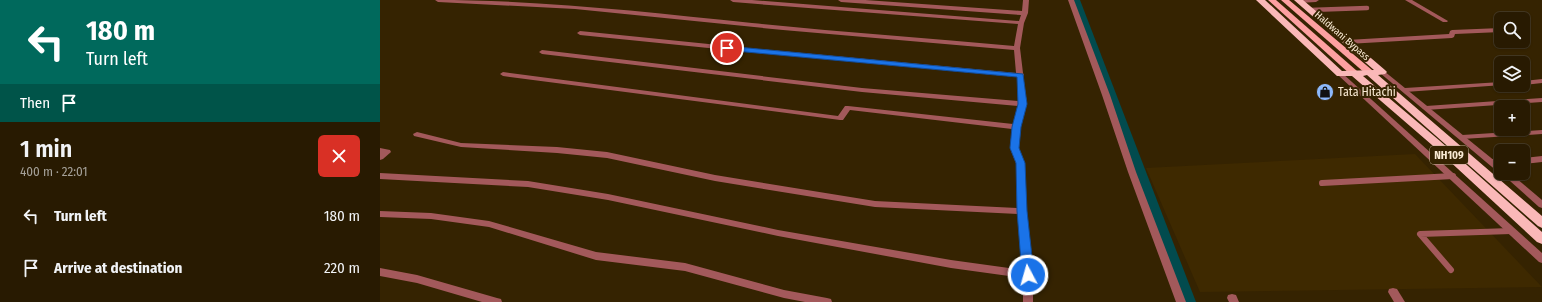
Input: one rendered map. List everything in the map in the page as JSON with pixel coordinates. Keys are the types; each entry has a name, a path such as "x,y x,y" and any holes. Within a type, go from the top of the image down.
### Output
{"highway":[{"path":"1260,0 1340,74 1382,72"},
{"path":"1298,0 1382,72"},
{"name":"NH109","path":"1369,72 1542,223"},
{"name":"NH109","path":"1354,73 1436,143 1542,239"}],"main road":[{"name":"Haldwani Bypass","path":"1272,0 1354,73"},
{"name":"Haldwani Bypass","path":"1285,0 1369,72"}],"street":[{"path":"438,0 582,8 775,27 1017,48"},
{"path":"733,0 846,10 949,16 1021,23"},
{"path":"841,0 1025,13"},
{"path":"1026,0 1025,13 1021,23 1017,48 1021,75 1022,104 1016,127 1014,148 1020,163 1022,211 1028,275 1028,302"},
{"path":"1071,0 1106,95 1132,172 1181,302"},
{"path":"1298,0 1316,0"},
{"path":"1408,0 1445,21"},
{"path":"1347,42 1452,36 1452,32 1494,30"},
{"path":"580,33 1021,75"},
{"path":"542,52 862,90 1022,104"},
{"path":"1382,72 1462,137 1494,160"},
{"path":"503,74 840,118 848,108 1016,127"},
{"path":"1340,74 1542,259"},
{"path":"1530,82 1542,81"},
{"path":"1405,90 1494,84"},
{"path":"1426,108 1542,100"},
{"path":"1462,137 1542,132"},
{"path":"417,134 460,145 557,150 607,155 714,178 875,204 1022,211"},
{"path":"380,151 387,152 380,157"},
{"path":"1530,160 1542,159"},
{"path":"380,176 528,184 608,197 778,233 951,264 1028,275"},
{"path":"1513,180 1542,205"},
{"path":"380,214 431,216 489,224 596,256 685,267 784,294 827,302"},
{"path":"380,272 417,279 497,302"},
{"path":"1393,292 1400,302"}],"lane":[{"path":"1310,10 1367,8"},
{"path":"1322,183 1453,176"},
{"path":"1451,270 1420,234 1511,231"}],"shaded area":[{"path":"1415,154 1542,287 1200,292 1146,168"}],"waterway":[{"path":"1076,0 1188,302"}],"place":[{"name":"Tata Hitachi","path":"1325,92"}],"route":[{"path":"727,48 1021,75 1022,104 1016,127 1014,148 1020,163 1022,211 1028,275"}]}
